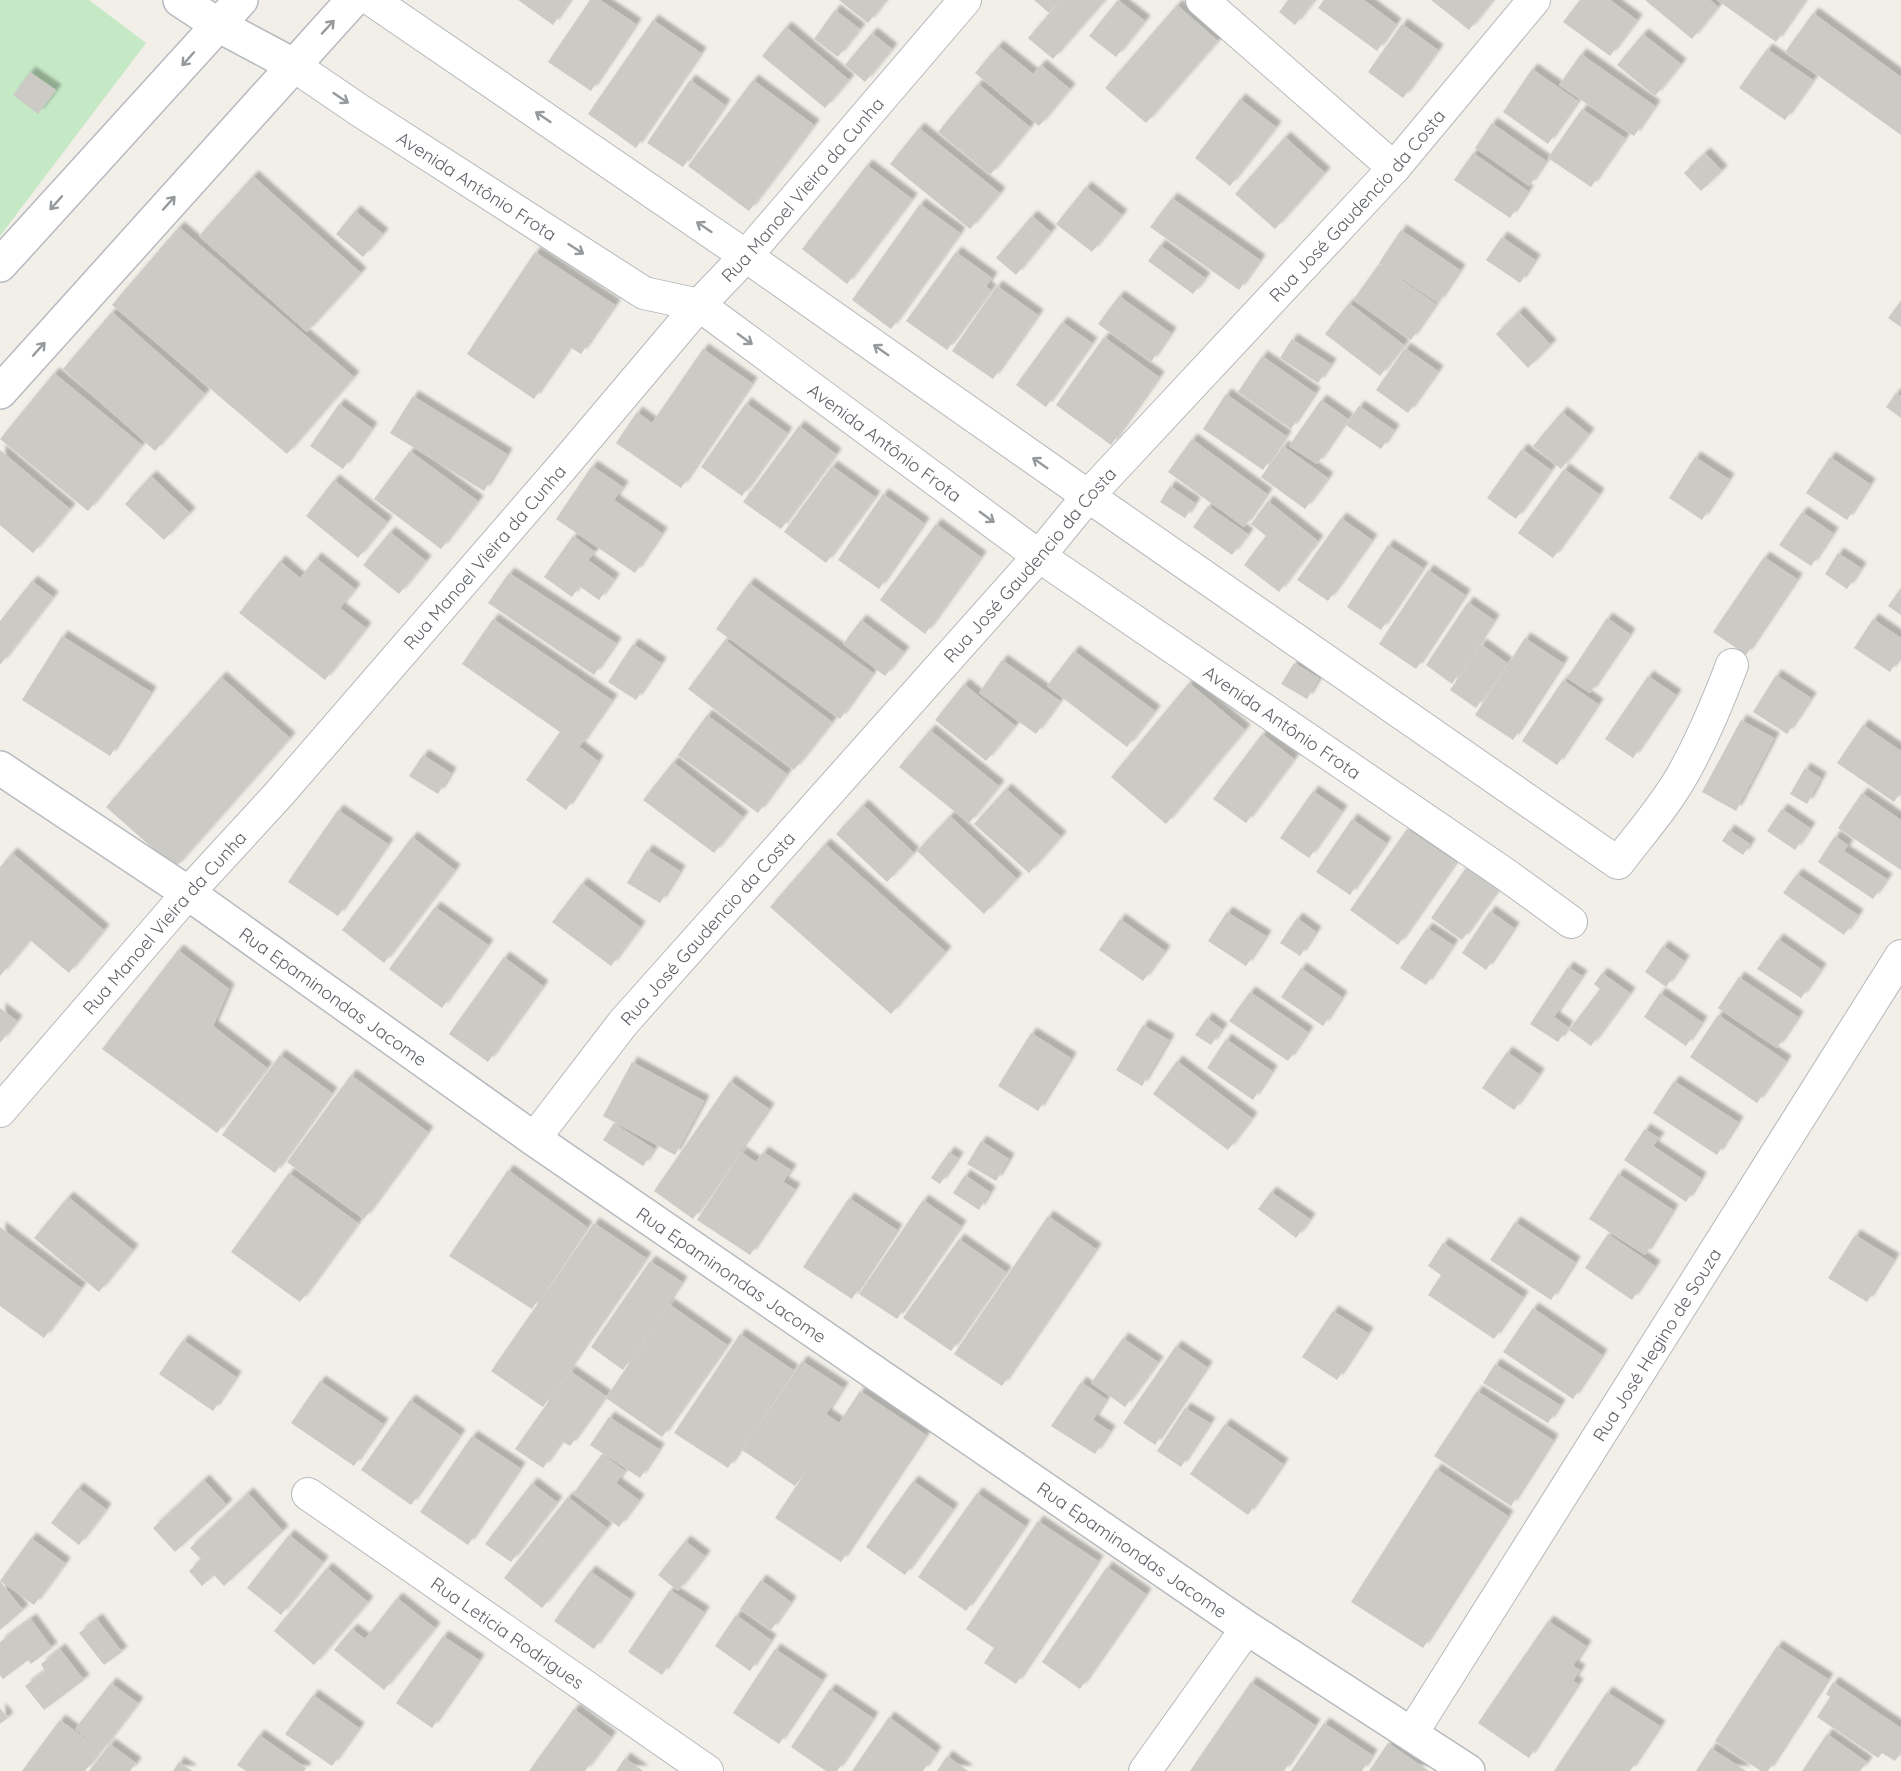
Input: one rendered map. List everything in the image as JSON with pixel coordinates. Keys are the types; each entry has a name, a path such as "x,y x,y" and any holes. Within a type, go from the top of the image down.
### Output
{"main road":[{"name":"Avenida Antônio Frota","path":"180,0 218,25 293,65"},
{"path":"2,261 241,0"},
{"path":"0,392 353,0"},
{"name":"Rua Epaminondas Jacome","path":"0,768 188,893 534,1139 1247,1628 1468,1771"}],"street":[{"path":"372,0 746,256 1618,863 1683,775 1732,665"},
{"name":"Rua Manoel Vieira da Cunha","path":"0,1111 188,893 279,794 699,305 746,256 965,0"},
{"path":"1202,0 1394,168"},
{"name":"Rua José Gaudencio da Costa","path":"534,1139 623,1023 1039,556 1088,496 1394,168 1534,0"},
{"name":"Avenida Antônio Frota","path":"293,65 644,293 699,305 1039,556 1571,922"},
{"name":"Rua José Hegino de Souza","path":"1412,1733 1901,956"},
{"name":"Rua Leticia Rodrigues","path":"308,1494 707,1771"},
{"path":"1145,1771 1247,1628"}],"green space":[{"path":"0,0 89,0 146,43 0,236"}],"building":[{"path":"518,0 570,0 553,25"},
{"path":"590,0 600,0 636,24 591,91 548,62"},
{"path":"839,0 886,0 868,23"},
{"path":"1034,0 1060,0 1049,13"},
{"path":"1061,0 1105,0 1053,59 1028,38"},
{"path":"1118,0 1145,21 1116,57 1089,36"},
{"path":"1288,0 1314,0 1295,25 1279,12"},
{"path":"1324,0 1364,0 1396,24 1377,51 1318,8"},
{"path":"1431,0 1491,0 1492,1 1469,30"},
{"path":"1580,0 1610,0 1637,20 1610,56 1563,22"},
{"path":"1645,0 1710,0 1718,7 1692,39"},
{"path":"1717,0 1805,0 1776,42"},
{"path":"1177,5 1218,41 1146,123 1105,88"},
{"path":"835,10 860,29 838,57 814,39"},
{"path":"1813,13 1901,77 1901,135 1785,52"},
{"path":"653,20 701,53 636,148 588,114"},
{"path":"1402,24 1438,50 1403,98 1368,72"},
{"path":"786,27 849,80 825,108 762,56"},
{"path":"872,33 892,49 865,82 845,65"},
{"path":"1643,34 1681,64 1655,96 1617,65"},
{"path":"998,46 1033,74 1041,65 1070,89 1039,126 975,73"},
{"path":"1767,49 1813,80 1785,120 1739,88"},
{"path":"1581,54 1655,106 1634,136 1559,85"},
{"path":"1532,69 1578,101 1548,144 1503,112"},
{"path":"30,72 56,90 38,114 13,95"},
{"path":"690,80 725,105 683,167 647,143"},
{"path":"753,80 814,125 749,211 688,166"},
{"path":"978,84 1030,127 990,175 938,132"},
{"path":"1240,99 1276,127 1230,186 1195,158"},
{"path":"1582,109 1625,138 1591,187 1548,158"},
{"path":"1492,123 1546,161 1529,186 1475,148"},
{"path":"919,128 1000,193 970,229 890,164"},
{"path":"1285,137 1325,173 1275,229 1235,194"},
{"path":"1473,153 1528,191 1510,218 1454,180"},
{"path":"1705,153 1722,171 1701,191 1684,173"},
{"path":"867,165 912,199 847,284 802,249"},
{"path":"253,176 361,273 307,332 199,236"},
{"path":"1086,187 1122,215 1092,252 1056,224"},
{"path":"1172,198 1260,260 1239,290 1150,227"},
{"path":"920,204 960,233 891,329 852,300"},
{"path":"355,211 383,234 363,257 336,234"},
{"path":"1032,216 1051,232 1016,275 996,258"},
{"path":"179,227 354,377 287,454 112,305"},
{"path":"1401,230 1460,270 1438,303 1379,263"},
{"path":"1502,237 1535,260 1520,283 1486,260"},
{"path":"1160,245 1205,278 1193,294 1148,261"},
{"path":"535,252 615,305 581,354 570,347 534,399 467,354"},
{"path":"956,252 992,278 986,287 991,290 947,350 906,321"},
{"path":"1379,264 1436,304 1411,340 1353,300"},
{"path":"997,286 1038,315 993,379 952,351"},
{"path":"1119,296 1171,333 1151,362 1098,324"},
{"path":"1901,301 1901,327 1888,318"},
{"path":"1349,303 1404,345 1380,376 1325,334"},
{"path":"112,312 205,394 155,451 63,369"},
{"path":"1519,312 1551,345 1528,368 1496,334"},
{"path":"1062,322 1092,343 1046,407 1016,385"},
{"path":"1104,337 1159,377 1111,445 1056,405"},
{"path":"1292,339 1331,364 1318,383 1280,358"},
{"path":"1405,348 1438,371 1408,413 1376,390"},
{"path":"703,349 752,383 681,488 616,443 637,412 652,423"},
{"path":"1262,356 1315,393 1291,429 1238,392"},
{"path":"54,373 142,445 88,511 0,439"},
{"path":"1896,393 1901,396 1901,418 1886,407"},
{"path":"1226,394 1286,436 1263,470 1203,429"},
{"path":"413,396 507,454 484,491 390,433"},
{"path":"1321,400 1348,419 1317,464 1289,446"},
{"path":"746,403 787,433 742,496 701,467"},
{"path":"339,404 372,428 343,469 310,446"},
{"path":"1359,406 1394,430 1381,449 1346,425"},
{"path":"1562,412 1589,434 1561,469 1533,446"},
{"path":"799,426 836,454 781,529 743,502"},
{"path":"1192,439 1267,494 1244,527 1168,472"},
{"path":"1283,446 1328,478 1305,509 1261,477"},
{"path":"1522,449 1551,470 1516,519 1487,498"},
{"path":"0,450 70,509 33,553 0,525"},
{"path":"410,451 478,501 441,549 374,499"},
{"path":"1695,457 1729,479 1702,520 1669,498"},
{"path":"1830,457 1870,484 1847,520 1806,493"},
{"path":"592,466 623,487 614,500 662,533 635,573 556,519"},
{"path":"832,466 875,497 826,563 784,532"},
{"path":"1564,469 1599,494 1553,558 1518,533"},
{"path":"151,476 190,513 164,540 125,504"},
{"path":"334,480 387,522 358,558 306,516"},
{"path":"1170,486 1195,503 1185,518 1160,502"},
{"path":"883,494 924,523 879,589 838,560"},
{"path":"1268,501 1318,541 1279,592 1244,565 1266,536 1251,524"},
{"path":"1208,506 1248,534 1232,555 1193,527"},
{"path":"1802,512 1833,533 1811,566 1779,545"},
{"path":"1341,518 1372,540 1328,601 1297,580"},
{"path":"936,524 981,557 925,634 880,600"},
{"path":"390,532 426,561 399,594 363,565"},
{"path":"573,536 595,552 588,560 614,579 599,600 579,586 572,597 544,577"},
{"path":"1388,545 1423,568 1381,630 1347,607"},
{"path":"1838,553 1861,568 1847,589 1825,574"},
{"path":"1764,557 1797,579 1746,655 1713,632"},
{"path":"316,558 355,589 340,608 366,628 325,680 239,613 280,561 300,578"},
{"path":"1428,570 1465,595 1416,669 1379,644"},
{"path":"509,573 616,643 594,675 488,603"},
{"path":"32,581 53,597 0,665 0,621"},
{"path":"749,583 873,673 840,719 716,629"},
{"path":"1901,588 1901,615 1888,606"},
{"path":"1468,602 1494,620 1452,684 1426,665"},
{"path":"1607,618 1630,634 1590,693 1567,678"},
{"path":"493,619 612,700 580,746 573,742 598,761 566,810 526,780 560,732 462,664"},
{"path":"1873,619 1901,638 1901,655 1890,672 1854,648"},
{"path":"861,620 904,652 885,676 843,644"},
{"path":"62,636 151,692 110,756 22,700"},
{"path":"1525,638 1563,663 1513,740 1475,715"},
{"path":"725,640 832,722 794,770 688,689"},
{"path":"633,644 661,663 636,700 608,682"},
{"path":"1481,644 1507,663 1476,708 1450,690"},
{"path":"1074,651 1155,711 1127,747 1047,686"},
{"path":"1002,660 1060,701 1036,734 979,693"},
{"path":"1294,663 1319,678 1307,699 1281,684"},
{"path":"1776,675 1811,698 1787,734 1753,712"},
{"path":"1648,676 1676,695 1633,758 1605,739"},
{"path":"221,677 290,738 175,868 106,807"},
{"path":"1563,680 1598,704 1557,765 1522,741"},
{"path":"1189,683 1245,730 1166,824 1111,777"},
{"path":"964,684 1015,726 986,761 935,720"},
{"path":"707,715 787,774 758,813 678,755"},
{"path":"1741,720 1774,738 1736,811 1702,792"},
{"path":"1863,725 1901,751 1901,792 1894,802 1837,763"},
{"path":"930,730 999,786 969,823 899,767"},
{"path":"1262,734 1294,759 1246,823 1213,799"},
{"path":"423,755 451,773 438,794 409,776"},
{"path":"673,762 743,817 714,853 643,800"},
{"path":"1805,768 1821,778 1807,804 1790,794"},
{"path":"1006,789 1061,837 1029,873 974,824"},
{"path":"1313,791 1342,811 1309,858 1280,838"},
{"path":"1862,793 1901,820 1901,870 1838,828"},
{"path":"863,805 914,853 887,882 836,834"},
{"path":"1782,809 1810,828 1795,850 1767,831"},
{"path":"338,810 388,844 338,916 288,882"},
{"path":"950,816 1017,879 984,914 917,851"},
{"path":"1352,819 1386,843 1350,895 1316,872"},
{"path":"1407,829 1456,862 1398,945 1350,910"},
{"path":"1729,830 1750,844 1743,855 1722,841"},
{"path":"1835,836 1848,845 1844,851 1887,879 1873,899 1818,862"},
{"path":"412,837 455,870 384,963 342,930"},
{"path":"825,844 946,952 891,1014 770,907"},
{"path":"647,850 680,871 660,903 627,883"},
{"path":"12,853 104,930 69,973 30,940 0,976 0,867"},
{"path":"1468,865 1500,887 1462,940 1431,918"},
{"path":"1797,874 1858,915 1844,935 1783,893"},
{"path":"582,883 640,927 611,966 552,922"},
{"path":"435,907 488,945 442,1008 389,969"},
{"path":"1490,911 1514,928 1486,970 1462,953"},
{"path":"1227,912 1266,936 1246,966 1208,941"},
{"path":"1297,918 1316,932 1300,956 1280,943"},
{"path":"1120,919 1165,951 1143,981 1099,950"},
{"path":"1427,928 1453,945 1426,985 1400,968"},
{"path":"1778,939 1821,969 1801,998 1757,969"},
{"path":"1663,946 1684,961 1666,987 1645,972"},
{"path":"178,950 229,989 213,1026 267,1068 217,1133 102,1049"},
{"path":"504,957 543,986 488,1062 449,1034"},
{"path":"1568,967 1582,976 1554,1017 1568,1027 1558,1042 1530,1024"},
{"path":"1301,968 1342,997 1323,1026 1281,997"},
{"path":"1602,973 1630,993 1591,1046 1569,1030 1600,989 1594,984"},
{"path":"1739,977 1798,1017 1777,1048 1718,1008"},
{"path":"1250,992 1308,1032 1288,1061 1229,1021"},
{"path":"1660,993 1702,1022 1686,1046 1644,1017"},
{"path":"0,1008 17,1021 0,1043"},
{"path":"1718,1015 1786,1061 1757,1103 1690,1057"},
{"path":"1207,1018 1222,1029 1211,1045 1195,1035"},
{"path":"1143,1025 1169,1040 1142,1086 1116,1070"},
{"path":"1031,1033 1071,1058 1038,1111 998,1086"},
{"path":"1226,1039 1272,1071 1253,1100 1207,1068"},
{"path":"1507,1052 1539,1074 1514,1110 1482,1088"},
{"path":"280,1055 332,1093 275,1173 222,1135"},
{"path":"1177,1061 1252,1118 1228,1150 1153,1094"},
{"path":"632,1062 704,1101 675,1155 603,1116"},
{"path":"351,1075 428,1132 364,1219 287,1162"},
{"path":"730,1081 769,1109 693,1219 654,1191"},
{"path":"1674,1081 1738,1122 1717,1155 1653,1113"},
{"path":"614,1123 654,1149 643,1166 603,1140"},
{"path":"1645,1129 1659,1138 1653,1146 1701,1178 1686,1202 1624,1160"},
{"path":"981,1141 1009,1159 996,1181 967,1164"},
{"path":"741,1152 756,1162 763,1152 791,1170 783,1182 795,1189 750,1255 697,1220"},
{"path":"949,1152 958,1158 940,1184 931,1178"},
{"path":"508,1170 587,1227 532,1309 449,1256"},
{"path":"289,1173 358,1223 300,1302 231,1252"},
{"path":"1618,1174 1673,1210 1645,1255 1589,1219"},
{"path":"965,1175 990,1192 979,1210 953,1193"},
{"path":"1271,1192 1310,1219 1296,1238 1258,1209"},
{"path":"68,1197 133,1250 99,1292 34,1238"},
{"path":"849,1198 897,1230 852,1299 803,1267"},
{"path":"923,1200 961,1226 897,1319 859,1294"},
{"path":"1048,1216 1096,1249 1002,1386 954,1354"},
{"path":"1515,1222 1575,1262 1551,1300 1490,1260"},
{"path":"594,1223 646,1258 543,1407 491,1371"},
{"path":"0,1227 81,1288 44,1338 0,1306"},
{"path":"1608,1234 1655,1266 1632,1300 1585,1268"},
{"path":"1855,1235 1894,1259 1867,1302 1828,1278"},
{"path":"959,1239 1006,1272 951,1351 903,1318"},
{"path":"1443,1243 1523,1297 1494,1339 1428,1295 1441,1275 1428,1266"},
{"path":"650,1261 682,1282 623,1370 591,1347"},
{"path":"669,1304 727,1345 662,1437 606,1398"},
{"path":"1533,1308 1602,1355 1573,1399 1503,1352"},
{"path":"1333,1311 1368,1333 1337,1380 1302,1357"},
{"path":"740,1334 793,1370 728,1468 674,1433"},
{"path":"1123,1338 1158,1362 1125,1407 1091,1383"},
{"path":"183,1340 236,1377 213,1411 159,1374"},
{"path":"1176,1346 1207,1367 1155,1445 1123,1423"},
{"path":"802,1361 843,1388 826,1414 839,1423 860,1391 926,1435 841,1562 775,1518 823,1446 795,1486 742,1450"},
{"path":"1495,1364 1560,1405 1548,1423 1483,1383"},
{"path":"570,1371 606,1396 570,1446 562,1441 543,1468 515,1449"},
{"path":"320,1381 383,1424 354,1466 291,1423"},
{"path":"1081,1382 1106,1399 1093,1420 1110,1431 1095,1454 1051,1426"},
{"path":"1477,1391 1553,1440 1511,1506 1434,1456"},
{"path":"410,1400 460,1435 411,1505 361,1470"},
{"path":"1185,1408 1210,1423 1181,1467 1157,1451"},
{"path":"609,1417 659,1449 640,1478 590,1445"},
{"path":"1225,1424 1283,1464 1248,1515 1190,1474"},
{"path":"472,1436 520,1468 468,1545 420,1512"},
{"path":"602,1454 625,1471 616,1483 639,1500 619,1527 573,1494"},
{"path":"1436,1469 1508,1516 1423,1648 1351,1602"},
{"path":"204,1480 227,1505 175,1552 153,1528"},
{"path":"913,1481 953,1509 905,1575 866,1547"},
{"path":"532,1483 557,1502 511,1562 485,1544"},
{"path":"78,1488 106,1509 79,1545 51,1523"},
{"path":"248,1493 283,1531 224,1586 214,1575 202,1586 189,1571 201,1559 190,1548"},
{"path":"977,1493 1025,1526 966,1611 918,1577"},
{"path":"568,1497 607,1528 542,1608 504,1578"},
{"path":"1038,1521 1098,1561 1016,1684 984,1663 994,1648 966,1629"},
{"path":"289,1535 323,1562 281,1615 247,1588"},
{"path":"31,1538 65,1563 34,1605 0,1581"},
{"path":"685,1541 705,1556 678,1591 658,1575"},
{"path":"1107,1567 1146,1594 1080,1689 1042,1662"},
{"path":"327,1568 368,1602 314,1665 274,1631"},
{"path":"590,1571 630,1599 594,1649 554,1621"},
{"path":"761,1580 791,1602 771,1630 740,1609"},
{"path":"0,1581 23,1610 0,1630"},
{"path":"670,1590 704,1612 662,1675 628,1652"},
{"path":"397,1598 435,1628 384,1690 334,1650 352,1629 365,1639"},
{"path":"736,1615 771,1640 750,1671 715,1646"},
{"path":"31,1619 52,1648 31,1664 28,1660 3,1679 0,1675 0,1642"},
{"path":"97,1619 122,1652 104,1665 79,1633"},
{"path":"1548,1621 1586,1646 1573,1666 1580,1670 1573,1681 1578,1684 1529,1758 1478,1723"},
{"path":"443,1636 479,1660 432,1728 396,1703"},
{"path":"1777,1646 1828,1679 1768,1771 1761,1771 1715,1741"},
{"path":"60,1649 84,1680 44,1710 25,1686 45,1671 41,1664"},
{"path":"775,1649 822,1680 779,1744 733,1713"},
{"path":"1251,1682 1315,1725 1284,1771 1190,1771"},
{"path":"1833,1682 1901,1728 1901,1752 1895,1761 1882,1753 1878,1758 1817,1717 1830,1697 1826,1694"},
{"path":"111,1683 138,1703 102,1750 75,1729"},
{"path":"830,1689 873,1718 837,1771 826,1771 791,1747"},
{"path":"1607,1692 1660,1726 1630,1771 1554,1771"},
{"path":"313,1695 359,1728 332,1766 285,1734"},
{"path":"0,1708 8,1718 0,1724"},
{"path":"574,1709 611,1737 585,1771 529,1771"},
{"path":"889,1717 936,1752 923,1771 852,1771"},
{"path":"60,1720 101,1750 85,1771 22,1771"},
{"path":"1324,1723 1372,1755 1362,1771 1291,1771"},
{"path":"1827,1734 1867,1762 1860,1771 1802,1771"},
{"path":"259,1735 306,1768 304,1771 246,1771 237,1765"},
{"path":"1388,1743 1429,1771 1369,1771"},
{"path":"110,1744 136,1763 130,1771 89,1771"},
{"path":"1711,1748 1746,1771 1696,1771"},
{"path":"947,1756 968,1771 937,1771"},
{"path":"625,1758 643,1771 616,1771"},
{"path":"179,1762 192,1771 173,1771"}]}
